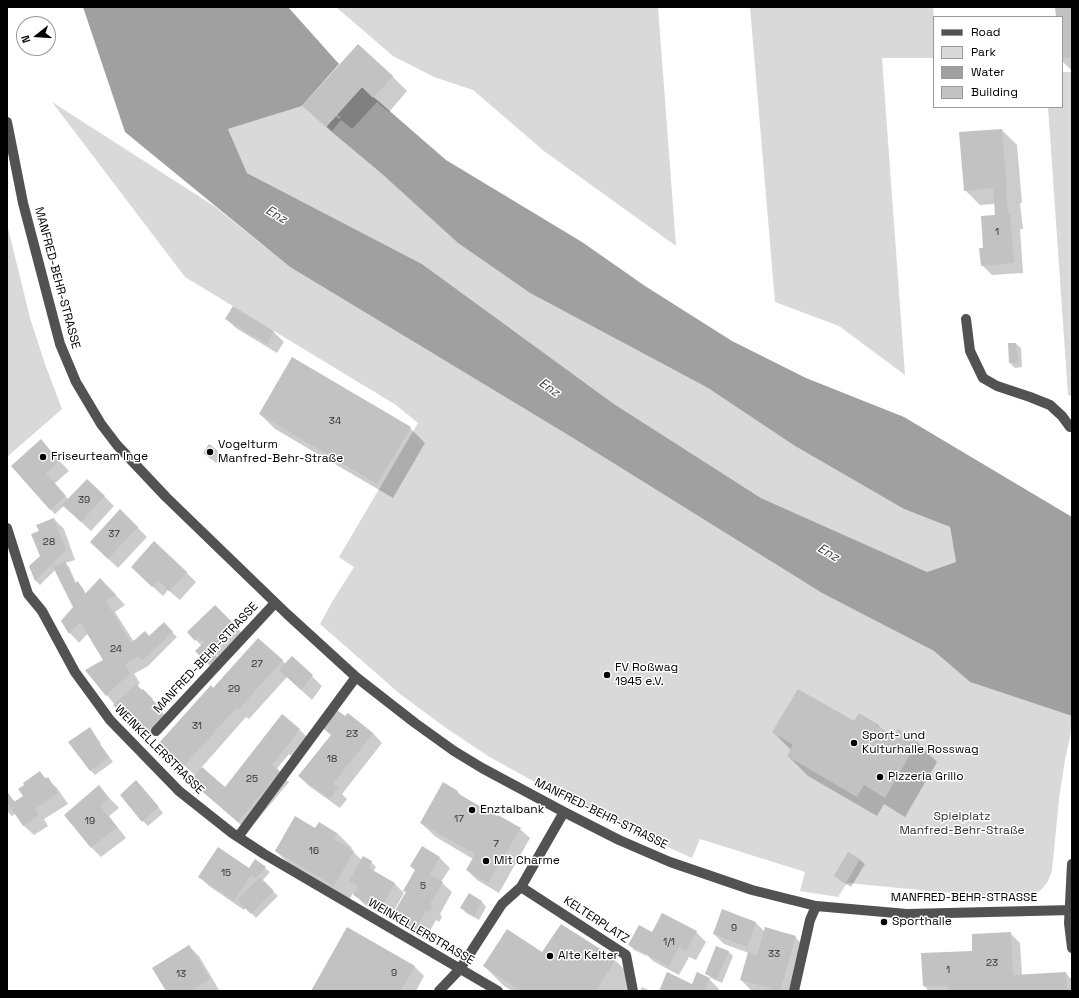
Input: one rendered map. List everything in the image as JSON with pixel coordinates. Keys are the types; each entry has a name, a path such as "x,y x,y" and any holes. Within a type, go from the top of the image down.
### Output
{"street":[{"name":"MANFRED-BEHR-STRASSE","path":"7,122 23,203 55,328 68,366 83,396 104,429 133,462 215,545 276,603 356,677 415,723 454,751 482,768 619,840 670,862 752,890 816,906 908,914 1071,910"},
{"path":"966,319 970,351 983,378 997,386 1030,396 1050,405 1062,416 1070,427 1072,427"},
{"name":"WEINKELLERSTRASSE","path":"7,528 28,594 42,611 65,655 93,699 123,734 179,791 238,837 264,854 498,991"},
{"name":"MANFRED-BEHR-STRASSE","path":"156,730 276,603"},
{"path":"238,837 356,677"},
{"path":"439,991 460,969 502,904 521,887 564,812"},
{"path":"1072,864 1071,910 1069,924 1072,948"},
{"name":"KELTERPLATZ","path":"521,887 626,955 633,991"},
{"path":"794,991 810,920 816,906"}],"green space":[{"path":"336,7 658,7 676,246 544,151 473,90 434,77 393,56"},
{"path":"750,7 933,7 933,58 882,58 905,375 839,326 775,302"},
{"path":"1063,72 1072,72 1072,396 1068,395 1048,108 1063,108"},
{"name":"Spielplatz Manfred-Behr-Straße","path":"52,102 214,206 290,267 573,438 822,593 934,651 970,682 1072,716 1072,727 1059,799 1052,871 1048,881 1042,889 1034,895 1014,899 847,883 838,897 800,891 805,872 700,839 692,858 578,806 488,756 446,728 400,694 320,624 354,567 339,557 418,423 396,405 185,277"},
{"path":"302,106 382,174 458,243 530,293 708,388 795,446 904,509 950,527 956,562 927,572 761,498 614,404 422,264 247,173 228,129"},
{"path":"7,224 30,318 62,409 7,457"}],"water":[{"name":"Enz","path":"83,7 288,7 339,64 302,106 228,129 247,173 422,264 614,404 761,498 927,572 956,562 950,527 904,509 795,446 708,388 530,293 458,243 382,174 326,127 362,87 446,160 582,242 645,286 732,341 806,378 904,417 1072,517 1072,716 970,682 934,651 822,593 573,438 290,267 125,132"}],"building":[{"path":"1055,7 1072,7 1072,58 1063,59 1063,16 1056,16"},
{"path":"358,44 393,76 373,98 362,87 326,127 302,106"},
{"path":"1002,129 1008,214 1010,214 1014,263 981,266 979,248 983,248 981,216 995,215 993,188 964,191 959,132"},
{"path":"233,306 274,331 267,344 225,319"},
{"path":"1008,343 1016,343 1018,363 1009,363"},
{"path":"292,357 411,427 377,484 259,414"},
{"path":"41,439 59,461 46,473 66,496 50,510 11,466"},
{"name":"Vogelturm Manfred-Behr-Straße","path":"209,444 218,451 211,459 203,453"},
{"path":"87,479 105,496 81,522 62,505"},
{"path":"120,509 138,527 108,559 90,542"},
{"path":"54,518 66,550 35,581 29,566 40,556 31,534 39,531 36,525"},
{"path":"154,541 187,572 169,591 158,580 152,587 131,567"},
{"path":"65,561 75,583 78,581 85,594 100,578 116,595 106,601 131,643 145,631 149,636 164,622 173,632 142,661 139,656 125,664 130,673 106,696 85,670 103,660 80,622 69,634 61,621 73,607 53,567"},
{"path":"215,605 235,625 211,650 219,658 211,667 195,651 204,642 199,637 195,641 187,632"},
{"path":"258,638 283,660 238,710 236,708 184,766 159,743 211,685 213,688"},
{"path":"292,656 313,675 301,690 279,670"},
{"path":"136,684 153,699 152,700 158,707 156,709 163,716 147,731 140,724 136,728 113,705"},
{"name":"Sport- und Kulturhalle Rosswag","path":"798,689 854,721 859,713 894,736 898,729 918,741 885,798 864,785 857,797 787,756 793,745 772,732"},
{"path":"337,710 345,716 348,713 373,733 333,784 338,788 330,799 298,776 331,735 323,728"},
{"path":"282,714 300,729 272,765 280,771 238,822 190,781 202,767 225,787"},
{"path":"90,727 97,738 96,739 109,757 90,771 68,742"},
{"path":"40,771 45,779 48,777 58,793 35,809 39,815 23,826 7,802 7,791 14,802 23,796 18,789 24,785 23,783"},
{"path":"136,780 159,807 142,822 120,795"},
{"path":"443,782 458,791 457,793 521,828 488,883 466,870 475,854 420,823"},
{"path":"99,785 109,798 100,806 117,827 91,848 64,815"},
{"path":"295,816 315,828 319,822 337,833 334,839 354,851 334,886 275,851"},
{"path":"422,846 440,857 430,874 443,882 430,904 433,906 429,913 426,911 415,931 391,917 406,892 403,891 415,870 410,866"},
{"path":"218,847 249,868 255,859 266,867 256,878 251,875 234,901 198,877"},
{"path":"848,852 860,859 846,883 834,876"},
{"path":"363,856 372,861 369,868 395,883 379,910 353,895 358,886 349,881"},
{"path":"260,877 274,891 251,914 237,900"},
{"path":"469,893 482,901 474,916 460,908"},
{"path":"722,909 756,922 747,947 713,934"},
{"path":"662,913 697,931 686,951 679,947 669,966 628,945 639,925 652,932"},
{"name":"Alte Kelter","path":"561,924 616,959 597,989 600,991 521,991 483,966 507,929 542,952"},
{"path":"347,927 415,966 401,991 311,991"},
{"path":"765,927 796,936 780,991 740,980 748,952 757,955"},
{"path":"1011,932 1013,975 1066,972 1068,991 949,991 948,986 923,986 921,953 972,951 972,934"},
{"path":"189,945 210,979 191,991 166,991 152,968"},
{"path":"716,946 729,951 717,979 705,974"},
{"path":"667,972 692,984 697,972 710,978 704,991 659,991"}],"place":[{"name":"Vogelturm Manfred-Behr-Straße","path":"210,452"},
{"name":"Friseurteam Inge","path":"43,457"},
{"name":"FV Roßwag 1945 e.V.","path":"607,675"},
{"name":"Sport- und Kulturhalle Rosswag","path":"854,743"},
{"name":"Pizzeria Grillo","path":"880,777"},
{"name":"Enztalbank","path":"472,810"},
{"name":"Mit Charme","path":"486,861"},
{"name":"Sporthalle","path":"884,922"},
{"name":"Alte Kelter","path":"550,956"}]}
